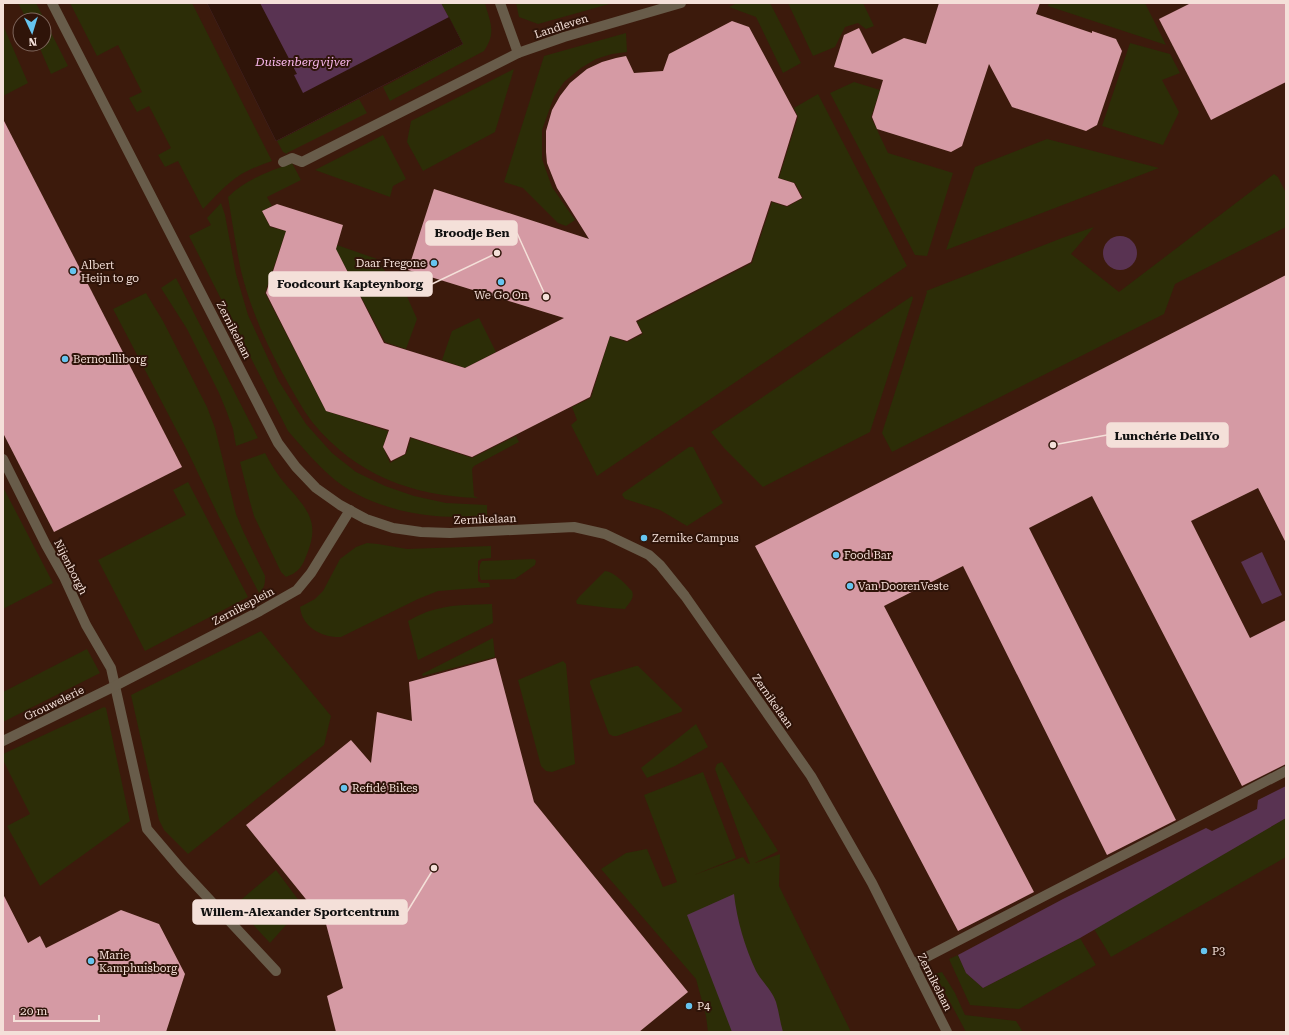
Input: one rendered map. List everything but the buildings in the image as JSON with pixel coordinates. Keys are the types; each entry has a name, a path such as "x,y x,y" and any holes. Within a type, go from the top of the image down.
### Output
{"street":[{"name":"Zernikelaan","path":"52,3 278,443 296,467 316,488 340,505 366,518 393,528 421,532 450,533 574,527 605,534 649,555 660,565 685,596 811,776 872,883 947,1032"},
{"path":"500,3 518,53"},
{"name":"Landleven","path":"283,162 292,158 302,162 518,53 564,37 682,3"},
{"name":"Nijenborgh","path":"3,459 46,545 64,577 86,625 111,668 147,829 181,869 276,970"},
{"name":"Zernikeplein","path":"115,686 260,611 297,590 312,573 350,510"},
{"name":"Grouwelerie","path":"3,741 115,686"},
{"path":"913,964 1286,772"}],"shaded area":[{"name":"Zernike Campus","path":"3,3 1286,3 1286,1032 3,1032"},
{"path":"18,3 36,3 41,12 23,12"},
{"path":"70,3 192,3 272,161 240,175 203,209 178,161 165,167 158,155 171,148 149,106 137,112 129,98 142,92 118,45 97,56"},
{"path":"441,3 485,3 491,27 488,44 484,51 390,101 383,87 463,44"},
{"path":"516,3 613,3 538,24 519,17"},
{"path":"737,3 770,3 801,63 783,73 756,17 729,7"},
{"path":"788,3 863,3 874,26 866,29 858,23 845,27 835,47 813,56"},
{"path":"1049,3 1145,3 1166,45 1048,6"},
{"path":"3,25 12,46 12,52 15,52 28,83 3,96"},
{"path":"626,33 627,52 612,54 596,59 581,68 564,82 554,97 542,130 542,159 552,187 575,220 566,226 558,223 523,188 504,182 544,56"},
{"path":"52,34 68,66 51,74 41,52 52,52"},
{"path":"1130,43 1170,54 1180,73 1162,80 1179,112 1163,145 1102,126"},
{"path":"514,69 495,132 423,171 407,142 411,121"},
{"path":"854,82 880,90 871,117 888,153 953,173 927,256 915,255 830,93"},
{"path":"818,94 907,266 597,476 571,425 577,420 572,407 591,398 610,336 627,342 643,334 637,322 752,263 772,202 787,207 803,198 795,183 779,178 798,117 794,108"},
{"path":"359,99 367,113 287,154 283,152 277,141"},
{"path":"383,135 406,179 393,186 390,197 315,170"},
{"path":"1047,139 1159,168 946,250 975,167"},
{"path":"292,163 301,180 267,197 272,206 262,211 270,227 286,231 265,293 326,411 388,431 383,447 390,463 406,454 411,438 472,458 516,436 519,442 474,466 472,469 474,496 478,498 430,493 387,479 367,469 330,441 313,423 301,406 283,374 270,349 249,298 239,262 228,197 242,185 266,173"},
{"path":"1274,174 1278,177 1286,193 1286,227 1175,284 1164,314 892,452 882,433 927,292 926,291 1094,227 1071,254 1119,292"},
{"path":"221,203 225,215 236,274 248,315 278,380 306,424 332,453 356,472 385,486 414,496 446,503 487,505 487,515 457,517 425,515 393,508 362,497 329,475 288,431 189,236 211,225 207,218"},
{"path":"337,245 377,259 385,271 381,284 405,292 417,319 406,349 385,342 342,261 333,258"},
{"path":"176,278 258,438 236,446 233,429 219,393 187,329 161,288"},
{"path":"146,293 163,321 207,407 215,428 236,514 265,576 264,585 259,593 219,517 187,450 113,309"},
{"path":"912,296 913,298 870,432 763,487 724,448 711,432"},
{"path":"479,318 496,352 465,368 442,360 452,331"},
{"path":"689,447 693,447 723,503 687,526 660,510 625,499 622,495 623,493"},
{"path":"265,453 272,466 308,513 312,526 312,539 310,546 300,568 286,577 281,572 254,516 240,462"},
{"path":"188,482 248,597 145,651 98,560 186,515 173,490"},
{"path":"3,487 53,583 3,609"},
{"path":"367,543 407,549 491,546 491,558 481,559 478,561 478,581 481,583 489,583 490,587 438,591 418,599 341,637 327,636 314,630 305,620 300,607 315,599 323,591 340,559 356,547"},
{"path":"534,559 536,561 535,565 515,579 481,580 480,578 479,568 482,561"},
{"path":"605,571 616,576 632,591 632,598 625,609 577,604 576,601 579,597"},
{"path":"492,604 493,623 418,660 408,621 426,612 444,607"},
{"path":"261,631 331,716 324,745 188,854 164,830 159,820 131,695"},
{"path":"493,638 495,657 423,676 422,674"},
{"path":"87,649 100,673 3,722 3,692"},
{"path":"563,661 566,664 575,764 552,772 546,771 541,766 518,680"},
{"path":"638,666 682,709 682,711 617,736 613,736 609,734 590,681"},
{"path":"104,707 106,708 130,821 40,886 7,826 30,814 3,760 3,754"},
{"path":"696,724 708,747 675,766 647,778 641,768"},
{"path":"722,762 778,851 755,863 780,854 779,886 851,1032 708,1032 706,1016 696,979 601,869 626,853 647,849 663,887 677,882 644,795 703,772 736,858 694,875 743,857 747,863 750,864 715,769 717,764"},
{"path":"1286,818 1286,857 1111,957 1094,929"},
{"path":"276,870 303,906 270,943 235,905"},
{"path":"1080,938 1096,965 1019,1009 970,1005 949,959 958,955 966,973 983,988"},
{"path":"942,972 955,993 965,1015 1016,1021 1023,1032 966,1032 935,974"}],"water":[{"name":"Duisenbergvijver","path":"207,3 441,3 463,44 276,141"},
{"path":"1120,236 1132,241 1137,253 1132,265 1120,270 1108,265 1103,253 1108,241"},
{"path":"1262,552 1282,595 1262,604 1241,562"},
{"path":"1286,786 1286,818 1080,938 983,988 966,973 958,955 1063,899 1206,828 1212,831 1257,809 1258,800"},
{"path":"734,894 739,924 748,953 756,971 774,998 783,1032 732,1032 687,915"}],"pier":[{"path":"207,3 260,3 297,74 294,75 303,93 449,17 463,44 276,141"}],"place":[{"name":"Foodcourt Kapteynborg","path":"497,253"},
{"name":"Daar Fregone","path":"434,263"},
{"name":"Albert Heijn to go","path":"73,271"},
{"name":"We Go On","path":"501,282"},
{"name":"Broodje Ben","path":"546,297"},
{"name":"Bernoulliborg","path":"65,359"},
{"name":"Lunchérie DeliYo","path":"1053,445"},
{"name":"Zernike Campus","path":"644,538"},
{"name":"Food Bar","path":"836,555"},
{"name":"Van DoorenVeste","path":"850,586"},
{"name":"Refidé Bikes","path":"344,788"},
{"name":"Willem-Alexander Sportcentrum","path":"434,868"},
{"name":"P3","path":"1204,951"},
{"name":"Marie Kamphuisborg","path":"91,961"},
{"name":"P4","path":"689,1006"}]}
